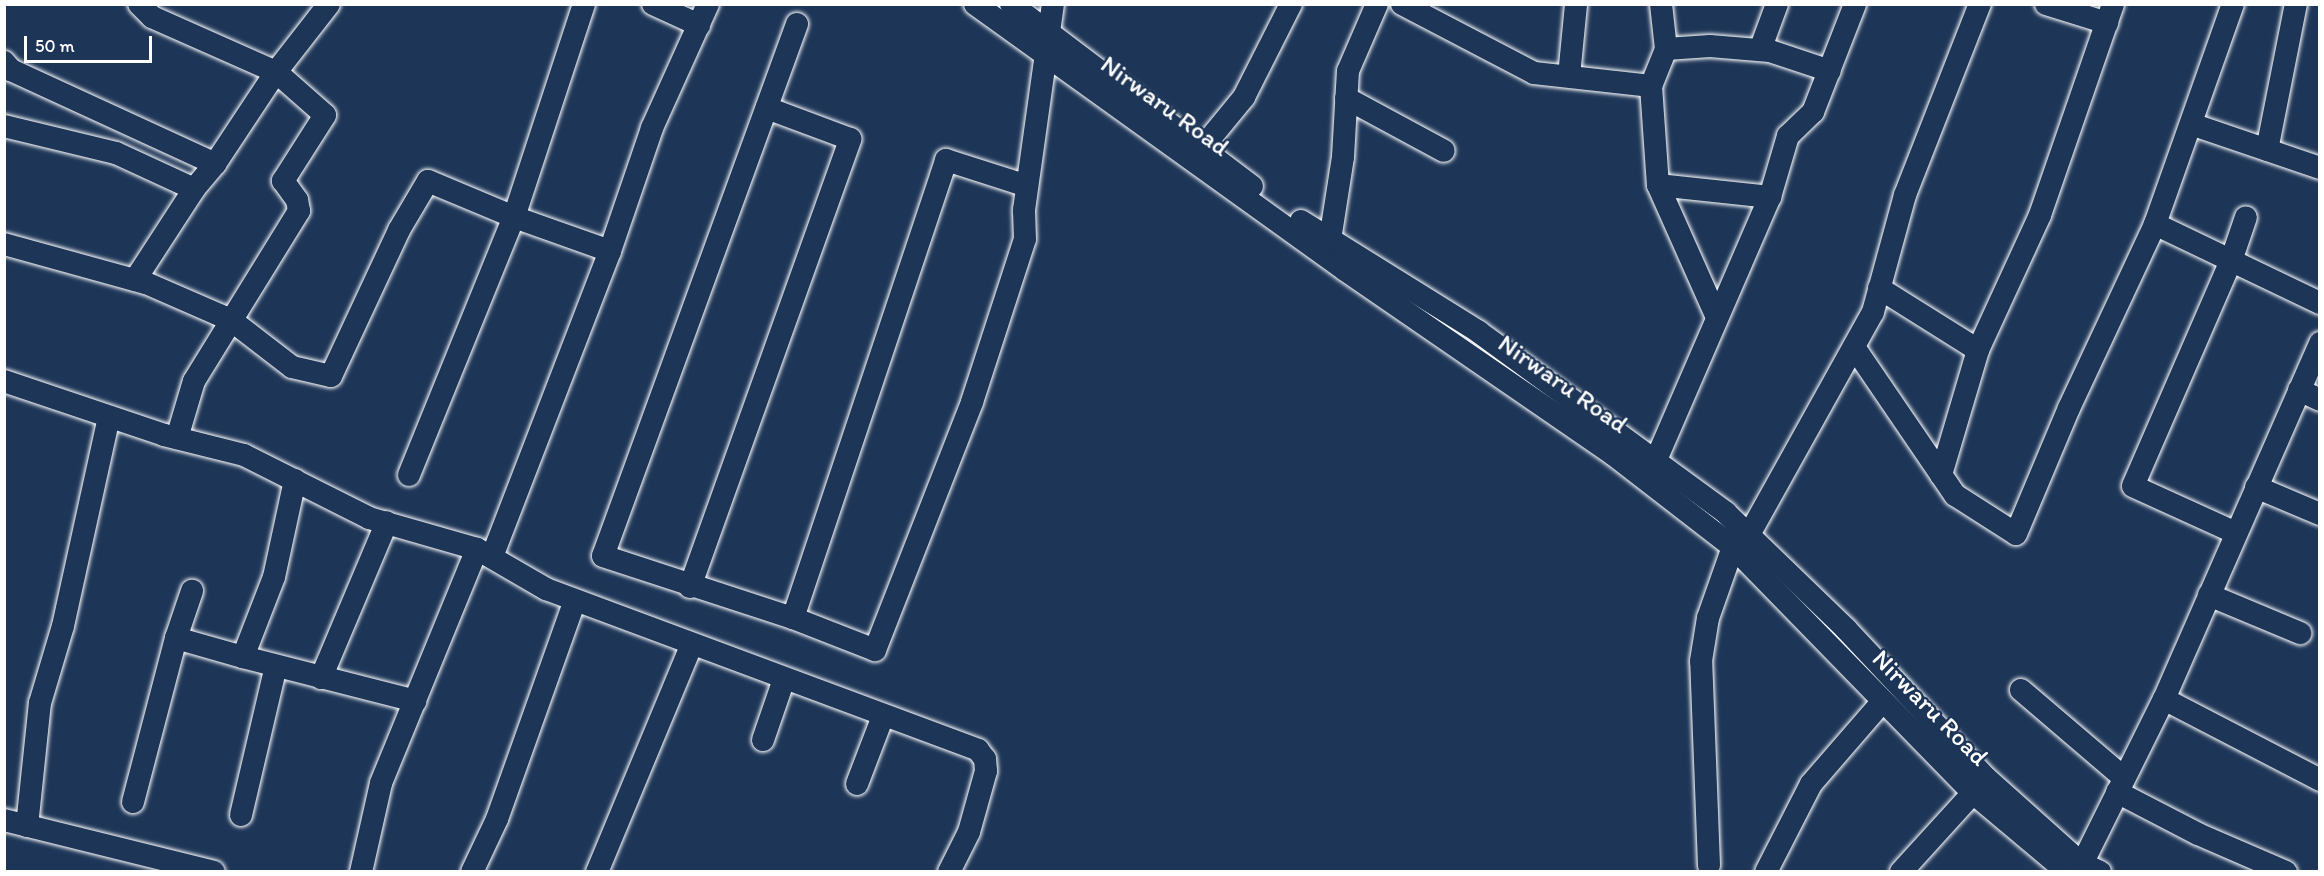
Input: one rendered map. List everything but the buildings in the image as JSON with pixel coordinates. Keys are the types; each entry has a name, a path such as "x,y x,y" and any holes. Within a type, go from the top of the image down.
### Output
{"street":[{"path":"140,4 152,17 276,72 321,110 324,121 283,181 297,200 299,211 194,381 177,438"},
{"path":"135,280 194,189 215,164 276,72 329,4"},
{"path":"409,475 514,217 584,4"},
{"path":"361,872 381,783 415,701 484,553 610,251 652,128 703,15 653,4"},
{"name":"Nirwaru Road","path":"975,4 1345,270 1741,540 1882,702 1973,793 2082,869"},
{"name":"Nirwaru Road","path":"1011,4 1203,147 1276,206 1479,332 1656,460 2082,869"},
{"path":"796,24 603,556 690,587 793,618 875,650 972,402 1025,239 1027,186 1053,4"},
{"path":"1203,147 1244,97 1291,4"},
{"path":"1330,240 1343,157 1348,71 1377,4"},
{"path":"1402,4 1534,73 1651,86"},
{"path":"1569,76 1576,4"},
{"path":"1661,4 1666,49 1651,86 1658,185 1716,315"},
{"path":"1760,50 1777,4"},
{"path":"1656,460 1716,315 1770,197 1788,136 1813,112 1855,4"},
{"path":"1709,865 1701,661 1708,618 1741,540 1873,312 1905,195 1980,4"},
{"path":"1941,475 1978,350 2040,215 2110,14 2046,4"},
{"path":"1854,347 1955,495 2016,534 2069,408 2155,225 2233,4"},
{"path":"2267,150 2296,4"},
{"path":"1666,49 1760,50 1830,71"},
{"path":"7,70 215,164"},
{"path":"1346,98 1444,151"},
{"path":"690,587 850,139 767,108"},
{"path":"2191,124 2319,168"},
{"path":"4,126 116,153 194,189"},
{"path":"793,618 946,160 1027,186"},
{"path":"4,244 135,280 231,320 291,367 331,376 399,230 428,181 514,217 610,251"},
{"path":"1658,185 1770,197"},
{"path":"2236,533 2133,486 2231,261 2246,217"},
{"path":"2155,225 2319,303"},
{"path":"1879,288 1978,350"},
{"path":"2082,869 2120,785 2164,699 2319,343"},
{"path":"4,381 177,438 244,454 369,518 484,553 546,589 978,750 985,759 986,771 969,832 949,872"},
{"path":"2299,390 2319,400"},
{"path":"27,826 40,703 63,626 109,417"},
{"path":"243,657 274,577 295,480"},
{"path":"2256,487 2319,514"},
{"path":"321,678 387,522"},
{"path":"133,802 176,638 192,591"},
{"path":"2209,595 2300,633"},
{"path":"472,872 497,819 575,600"},
{"path":"176,638 415,701"},
{"path":"597,872 692,644"},
{"path":"241,814 276,666"},
{"path":"764,740 784,679"},
{"path":"2021,690 2120,785 2198,834 2286,872"},
{"path":"2164,699 2319,780"},
{"path":"1766,872 1811,784 1882,702"},
{"path":"857,784 883,716"},
{"path":"1901,872 1973,793"},
{"path":"4,820 142,862 214,872"}]}
